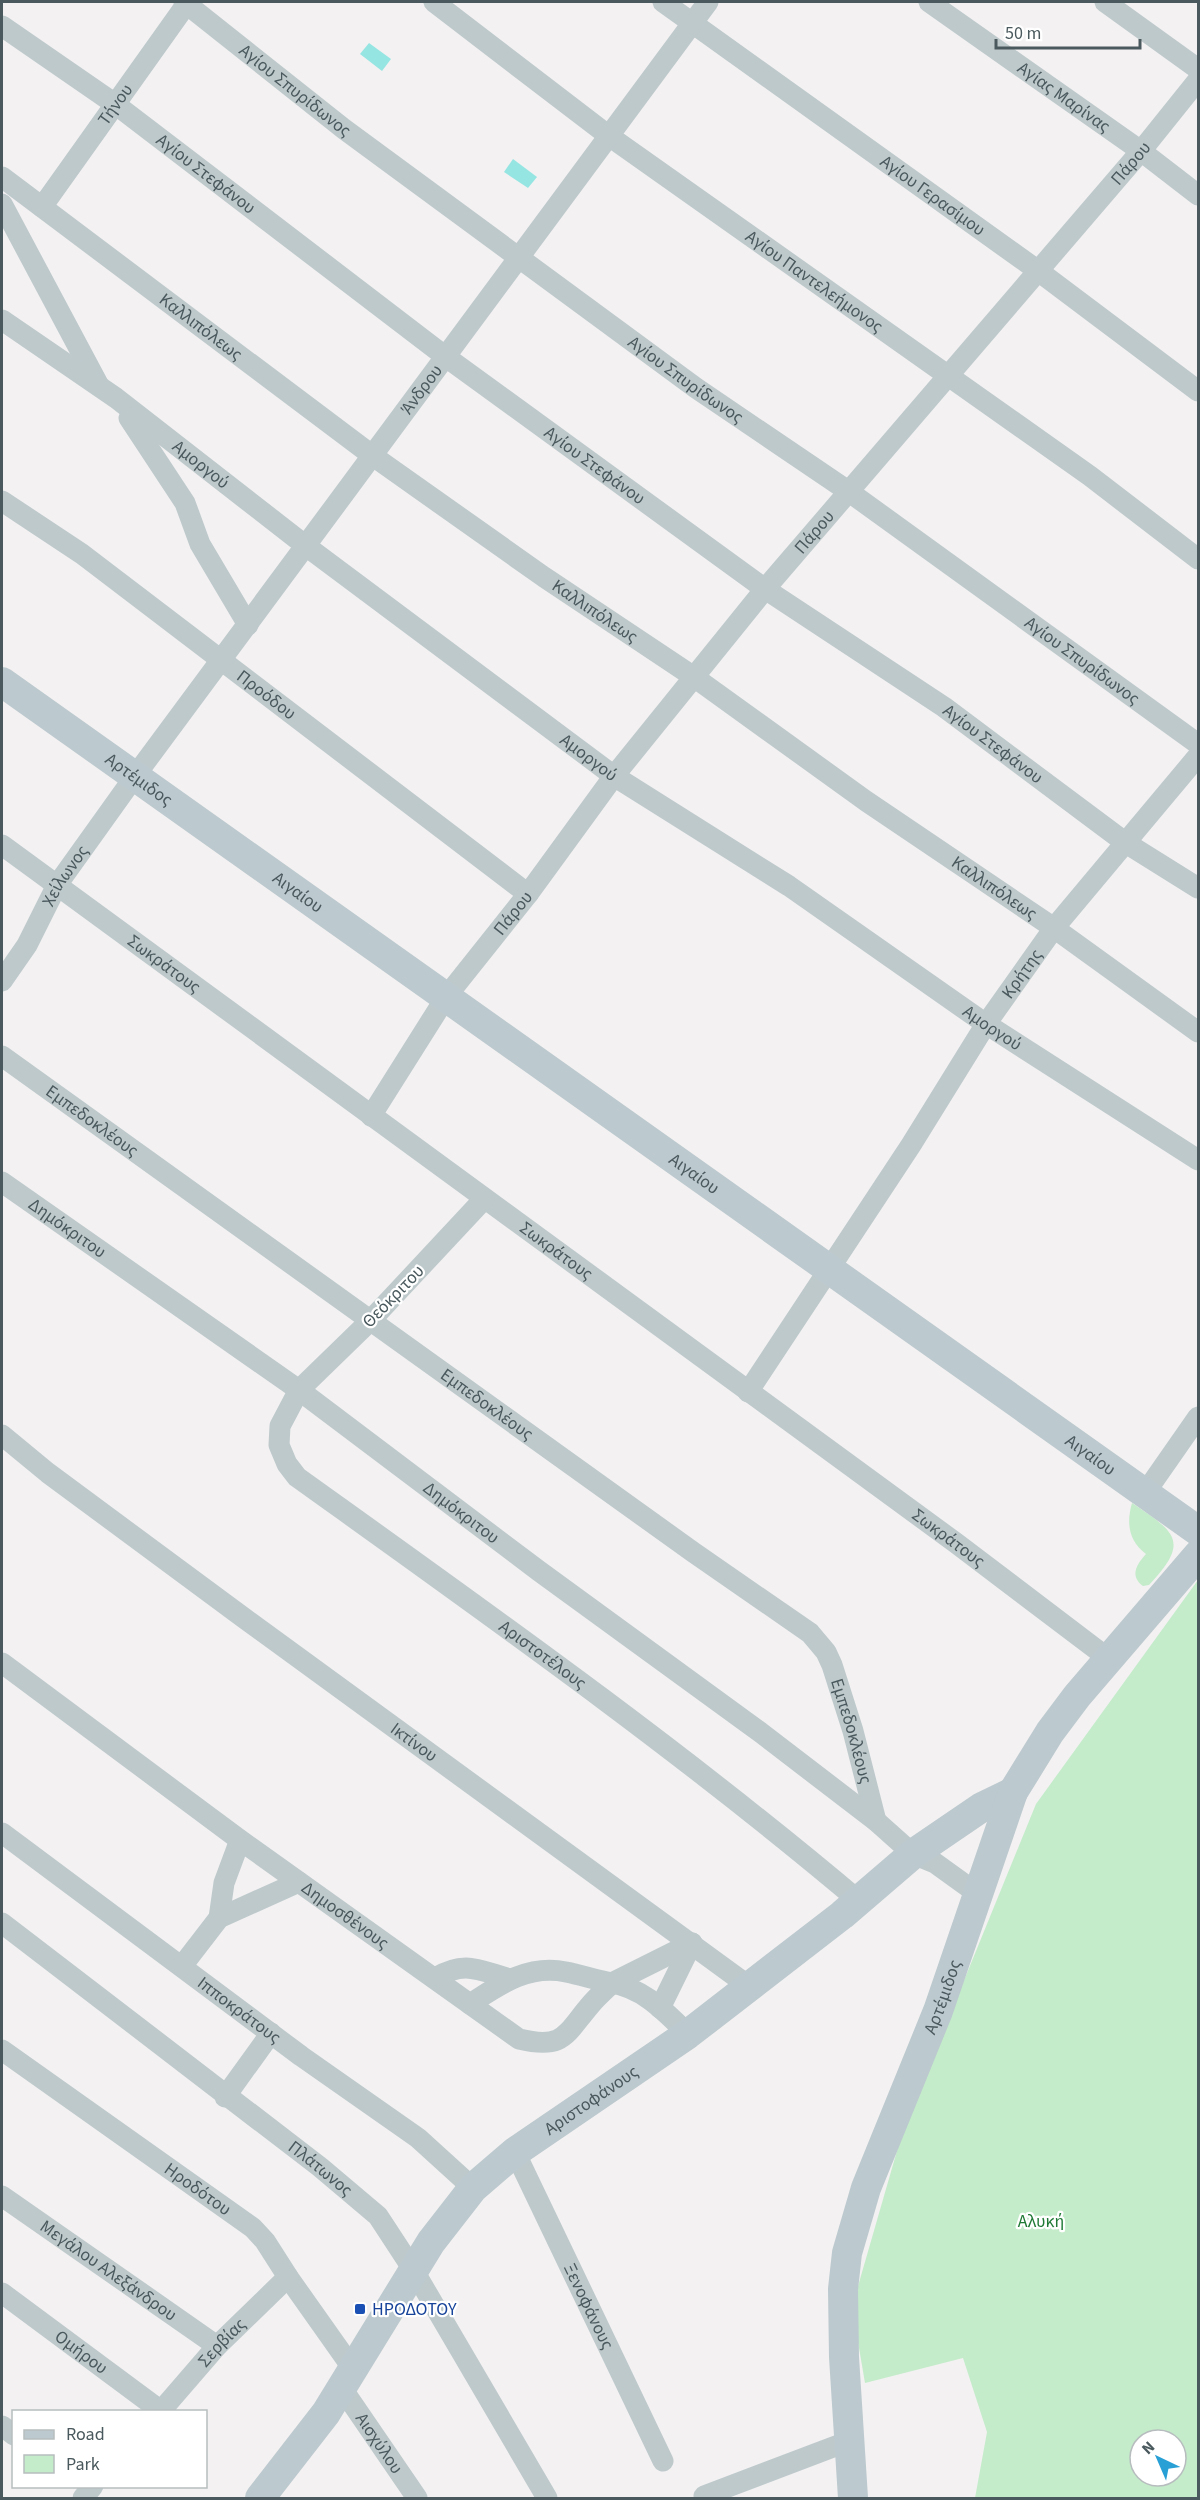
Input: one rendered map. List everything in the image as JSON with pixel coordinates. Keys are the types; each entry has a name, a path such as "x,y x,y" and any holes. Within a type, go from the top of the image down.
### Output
{"main road":[{"name":"Αρτέμιδος","path":"2,682 190,815"},
{"name":"Αιγαίου","path":"190,815 1198,1531"},
{"name":"Αρτέμιδος","path":"853,2499 843,2323 847,2253 866,2188 938,2011 1013,1792 1050,1732 1198,1555"},
{"name":"Αριστοφάνους","path":"260,2499 326,2413 432,2242 473,2188 515,2152 688,2034 750,1987 859,1901 913,1854 982,1807 1013,1792"}],"street":[{"name":"Τήνου","path":"42,207 186,2"},
{"name":"Αγίου Σπυρίδωνος","path":"186,2 344,129 696,388 848,491 1198,744"},
{"name":"Αγίου Παντελεήμονος","path":"434,2 609,136 1090,476 1198,559"},
{"name":"Αγίου Γερασίμου","path":"663,2 1037,270 1198,391"},
{"name":"Άνδρου","path":"135,776 708,2"},
{"name":"Αγίας Μαρίνας","path":"929,2 1141,151 1198,195"},
{"path":"1106,2 1198,69"},
{"name":"Αγίου Στεφάνου","path":"2,26 115,104 446,357 765,589 944,707 1126,843 1198,888"},
{"name":"Πάρου","path":"371,1116 446,997 528,894 614,776 765,589 1141,151 1198,80"},
{"name":"Καλλιπόλεως","path":"2,177 373,456 544,577 694,677 866,801 1054,928 1198,1032"},
{"path":"2,204 100,388 139,430 179,493 200,544 248,624"},
{"name":"Αμοργού","path":"2,320 100,388 306,546 614,776 789,886 986,1024 1198,1160"},
{"name":"Προόδου","path":"2,501 82,555 528,894"},
{"name":"Κρήτης","path":"748,1392 911,1145 986,1024 1054,928 1198,756"},
{"name":"Χείλωνος","path":"2,981 27,945 57,885 135,776"},
{"name":"Σωκράτους","path":"2,845 956,1543 1109,1659"},
{"name":"Εμπεδοκλέους","path":"2,1056 818,1641 832,1665 853,1731 876,1821"},
{"name":"Δημόκριτου","path":"2,1182 299,1390 539,1571 760,1732 876,1821 913,1854 934,1863 978,1894"},
{"name":"Θεόκριτου","path":"299,1390 371,1320 484,1199"},
{"name":"Αριστοτέλους","path":"299,1390 280,1426 279,1445 287,1464 297,1478 583,1683 771,1827 859,1901"},
{"path":"1145,1493 1198,1417"},
{"name":"Ικτίνου","path":"2,1435 48,1473 80,1494 244,1618 750,1987"},
{"name":"Δημοσθένους","path":"2,1663 240,1840 519,2039 540,2044 561,2038 612,1983 692,1943"},
{"name":"Ιπποκράτους","path":"2,1833 271,2033 418,2138 473,2188"},
{"path":"219,1918 224,1883 240,1840"},
{"path":"182,1966 219,1918 299,1882"},
{"name":"Πλάτωνος","path":"2,1923 225,2097 320,2167 378,2216 414,2271 547,2499"},
{"path":"660,2008 692,1943"},
{"path":"435,1978 459,1967 510,1979"},
{"path":"470,2004 510,1979 534,1971 548,1970 630,1986 660,2008 688,2034"},
{"path":"225,2097 271,2033"},
{"name":"Ηροδότου","path":"2,2050 253,2228 266,2241 347,2378"},
{"name":"Ξενοφάνους","path":"515,2152 663,2461"},
{"name":"Μεγάλου Αλεξάνδρου","path":"2,2196 217,2346"},
{"name":"Σερβίας","path":"161,2410 217,2346 288,2277"},
{"name":"Ομήρου","path":"2,2293 159,2410"},
{"name":"Αισχύλου","path":"347,2378 417,2499"},
{"path":"704,2496 849,2440"}],"green space":[{"path":"1132,1503 1159,1522 1172,1538 1173,1547 1170,1558 1149,1585 1143,1586 1135,1574 1137,1566 1146,1554 1136,1544 1130,1532 1129,1518"},
{"name":"Αλυκή","path":"1198,1580 1198,2498 975,2498 987,2432 963,2358 865,2383 852,2307 903,2130 1036,1804"}],"water":[{"path":"369,43 391,59 382,71 360,54"},
{"path":"513,159 537,177 528,188 504,172"}],"place":[{"name":"ΗΡΟΔΟΤΟΥ","path":"360,2309"}]}
